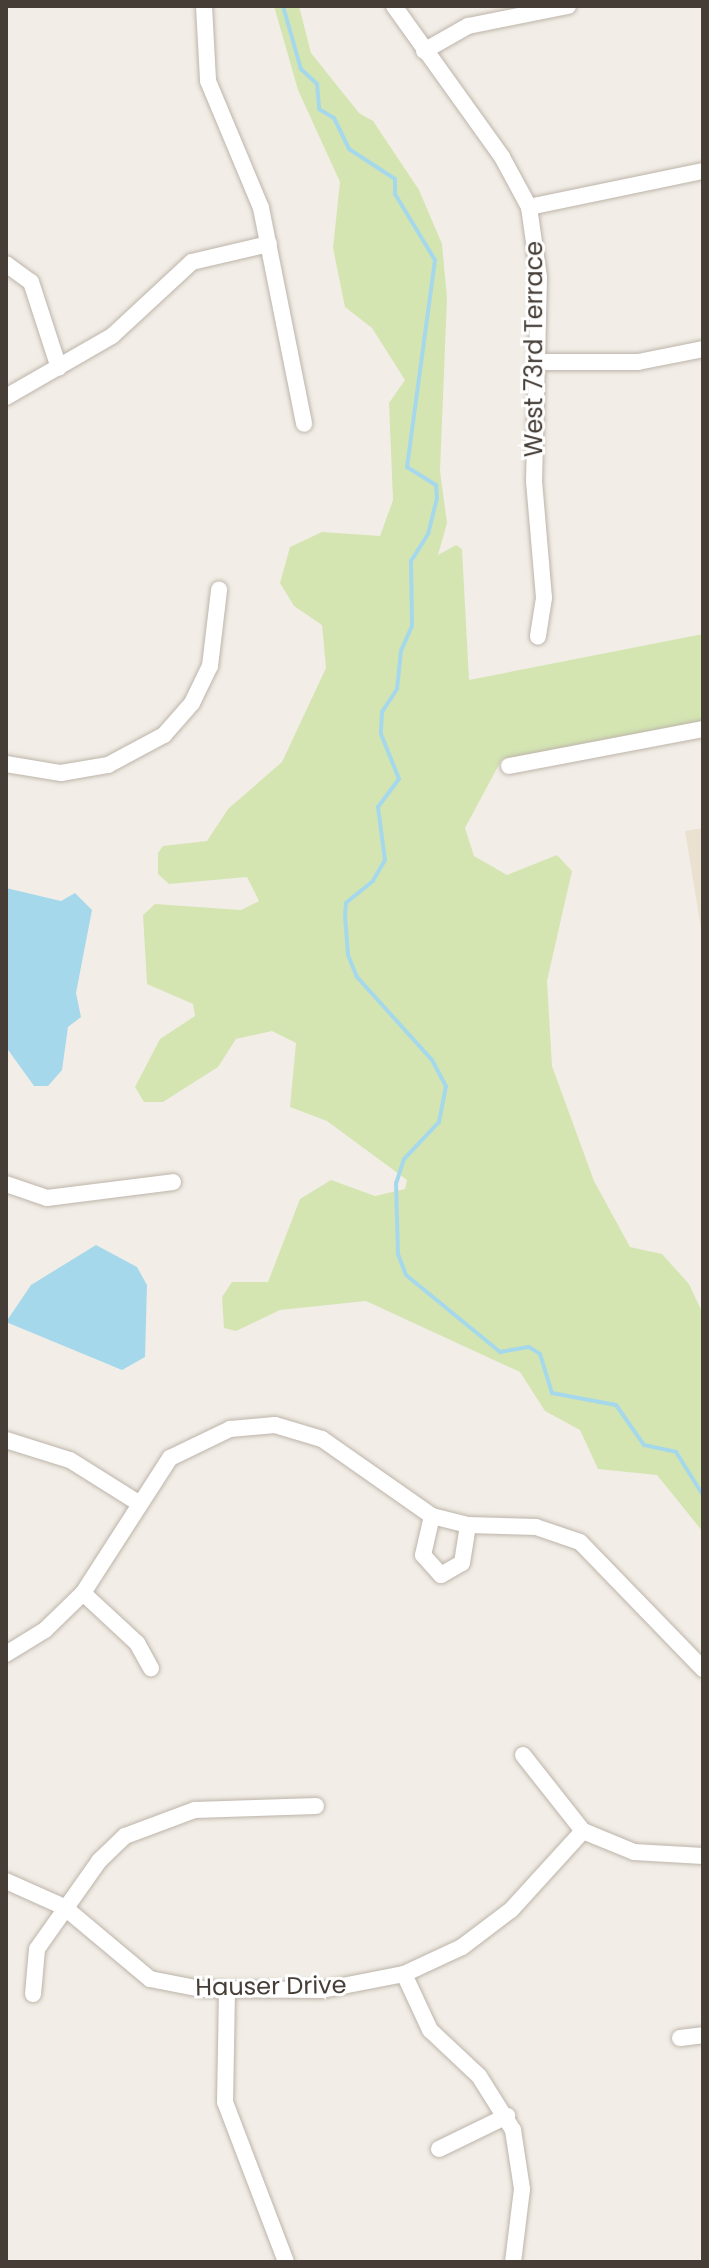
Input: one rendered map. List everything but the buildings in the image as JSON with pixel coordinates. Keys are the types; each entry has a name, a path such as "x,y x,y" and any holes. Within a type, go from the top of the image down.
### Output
{"street":[{"path":"204,6 208,81 261,208 304,424"},
{"name":"West 73rd Terrace","path":"394,6 502,157 529,207 539,277 534,481 544,598 538,637"},
{"path":"424,51 468,26 568,6"},
{"path":"529,207 703,171"},
{"path":"6,397 112,336 192,262 269,244"},
{"path":"6,264 24,275 59,368"},
{"path":"537,362 638,362 703,349"},
{"path":"6,764 61,773 108,765 164,735 192,703 210,666 219,590"},
{"path":"509,766 703,729"},
{"path":"6,1184 47,1198 173,1182"},
{"path":"6,1654 45,1630 83,1593 156,1472 184,1447 230,1429 275,1425 322,1439 432,1516 468,1525 556,1532 602,1561 703,1669"},
{"path":"6,1440 60,1456 137,1502"},
{"path":"432,1516 423,1555 441,1575 462,1563 468,1525"},
{"path":"83,1593 137,1643 151,1668"},
{"path":"523,1755 583,1831 634,1852 703,1856"},
{"path":"33,1994 37,1949 64,1907 113,1846 158,1819 227,1807 316,1806"},
{"name":"Hauser Drive","path":"6,1881 64,1907 139,1973 169,1985 227,1990 322,1990 404,1974 462,1947 511,1910 583,1831"},
{"path":"404,1974 430,2030 479,2076 507,2116 522,2189 513,2262"},
{"path":"227,1990 225,2102 286,2262"},
{"path":"680,2038 703,2035"},
{"path":"439,2149 507,2116"}],"shaded area":[{"path":"703,828 703,941 685,831"}],"green space":[{"path":"274,6 299,6 311,53 359,113 373,121 419,190 442,244 447,298 440,471 447,523 438,555 456,545 462,549 469,680 703,634 703,722 502,759 465,828 474,856 507,875 557,855 572,871 547,981 552,1066 594,1181 630,1247 662,1254 689,1284 703,1314 703,1532 657,1475 598,1469 580,1430 545,1411 520,1372 366,1301 280,1310 236,1331 224,1328 222,1297 232,1282 268,1282 300,1199 331,1180 375,1196 405,1189 407,1180 327,1121 290,1107 296,1043 272,1031 236,1039 218,1067 163,1102 144,1102 135,1087 160,1039 195,1016 193,1004 147,984 143,915 155,904 241,910 259,901 247,877 169,884 158,874 158,853 163,846 207,841 228,809 282,762 326,668 322,625 294,606 280,583 290,547 322,532 380,536 393,500 389,403 405,380 372,328 345,307 333,248 340,182 298,90"}],"water":[{"path":"6,888 61,901 75,893 92,910 76,993 81,1017 68,1027 62,1070 48,1086 34,1086 6,1047"},
{"path":"96,1245 137,1267 147,1285 145,1357 122,1370 6,1322 31,1285"}],"waterway":[{"path":"283,6 301,69 317,84 319,109 334,118 349,149 395,179 395,194 435,260 407,467 436,485 437,498 428,534 411,561 412,626 401,651 397,689 382,712 381,734 399,779 378,807 385,860 373,881 346,903 345,915 348,955 357,977 432,1060 446,1086 439,1122 404,1159 396,1183 398,1254 406,1275 500,1352 529,1347 540,1354 552,1393 616,1405 644,1445 676,1452 703,1495"}]}
